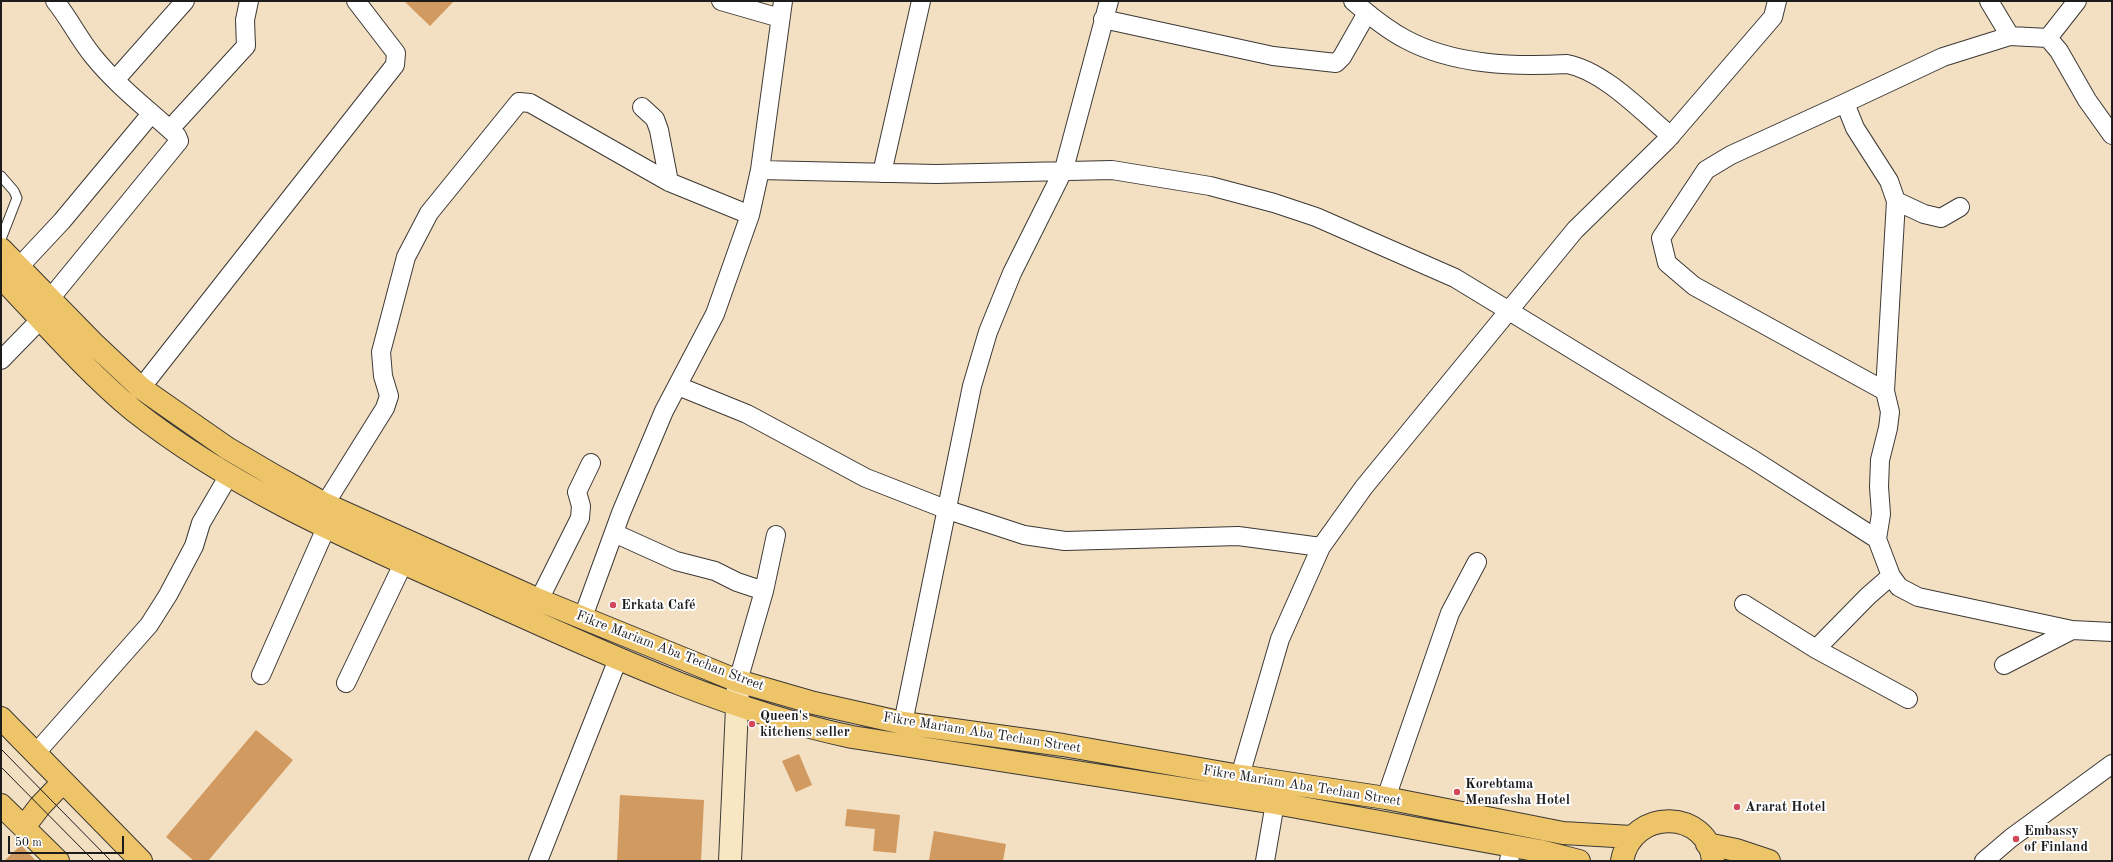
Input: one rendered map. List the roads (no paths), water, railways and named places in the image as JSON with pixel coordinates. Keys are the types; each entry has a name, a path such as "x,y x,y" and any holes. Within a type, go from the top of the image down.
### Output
{"main road":[{"name":"Fikre Mariam Aba Techan Street","path":"1,249 10,273 132,408 168,435 229,475 326,528 396,561 618,659 735,705 806,727 852,737 1275,803 1511,854 1579,861"},
{"name":"Fikre Mariam Aba Techan Street","path":"45,310 141,388 226,448 325,504 539,600 738,681 814,703 903,723 1063,745 1240,776 1386,798 1556,832 1583,835 1632,837"},
{"path":"396,561 397,537"},
{"path":"1,718 141,861"},
{"path":"24,827 40,806 63,782"},
{"path":"1,805 58,861"},
{"path":"1622,861 1626,848 1632,837 1643,827 1657,822 1671,821 1685,824 1698,832 1710,852 1736,850 1769,861"}],"street":[{"path":"1,360 45,310 179,141 177,136 170,129 151,114 93,56 66,14 55,1"},
{"path":"116,80 186,1"},
{"path":"234,1 245,20"},
{"path":"170,129 246,46 245,20 250,1"},
{"path":"141,388 395,65 396,52 356,1"},
{"path":"583,617 614,533 664,411 715,314 750,215 760,170 782,10 721,1"},
{"path":"882,173 921,1"},
{"path":"903,723 948,510 972,386 988,332 1012,273 1064,169 1109,1"},
{"path":"1354,1 1367,13 1406,40 1440,53 1485,63 1567,64 1578,66 1618,92 1671,136"},
{"path":"1240,776 1280,639 1321,547 1364,486 1509,312 1575,230 1671,136 1773,17 1776,1"},
{"path":"1989,1 2010,36"},
{"path":"2048,38 2077,1"},
{"path":"1103,19 1273,56 1336,63 1342,57 1367,13"},
{"path":"1885,391 1694,286 1667,263 1662,238 1706,170 1731,155 1943,57 2010,36 2048,38 2059,51 2087,100 2112,135"},
{"path":"325,504 385,408 389,396 383,376 380,352 406,257 414,240 429,214 519,102 530,103 669,182 750,215"},
{"path":"1845,103 1855,128 1889,181 1896,201 1885,391 1890,412 1888,428 1880,460 1878,487 1881,514 1877,539 1891,576 1899,587 1918,597 2072,630 2112,632"},
{"path":"642,107 655,119 660,130 669,182"},
{"path":"10,273 62,221 151,114"},
{"path":"760,170 936,174 1064,169 1112,170 1210,186 1274,203 1316,217 1455,278 1752,459 1877,539"},
{"path":"1896,201 1924,214 1941,218 1960,207"},
{"path":"678,386 747,414 866,478 948,510 1024,535 1064,541 1238,536 1321,547"},
{"path":"539,600 580,518 581,506 577,492 591,463"},
{"path":"35,754 149,624 168,596 194,546 201,523 229,475"},
{"path":"261,675 326,528"},
{"path":"614,533 676,561 715,571 737,582 764,591"},
{"path":"730,861 735,705 738,681 764,591 776,535"},
{"path":"346,683 396,561"},
{"path":"1386,798 1450,613 1477,562"},
{"path":"1816,649 1868,596 1891,576"},
{"path":"1744,604 1816,649 1908,699"},
{"path":"2004,665 2072,630"},
{"path":"538,861 618,659"},
{"path":"1984,861 2011,838 2112,764"},
{"path":"1265,861 1275,803"}],"lane":[{"path":"1,176 14,191 17,198 1,239"}],"tram line":[{"path":"1,749 111,861"},
{"path":"1,767 94,861"}],"place":[{"name":"Erkata Café","path":"613,605"},
{"name":"Queen's kitchens seller","path":"752,724"},
{"name":"Korebtama Menafesha Hotel","path":"1457,792"},
{"name":"Ararat Hotel","path":"1737,807"},
{"name":"Embassy of Finland","path":"2016,839"}]}
